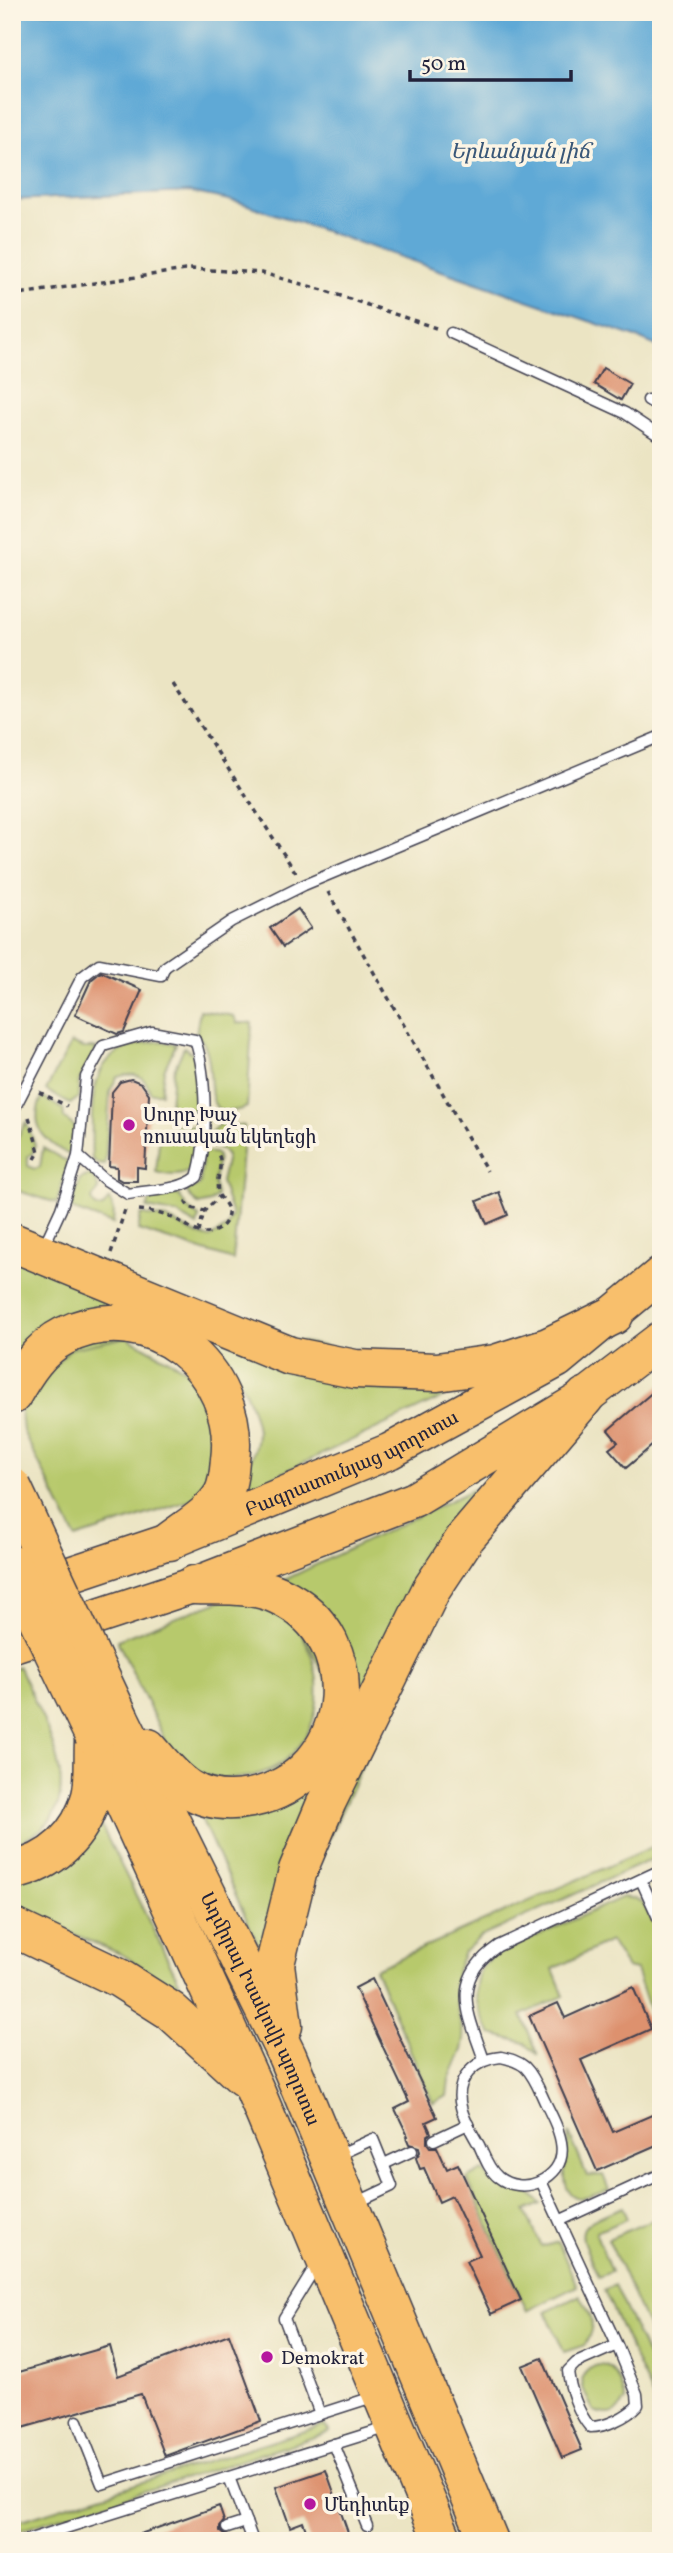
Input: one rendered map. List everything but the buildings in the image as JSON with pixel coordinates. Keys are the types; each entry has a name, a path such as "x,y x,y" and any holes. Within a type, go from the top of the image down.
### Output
{"highway":[{"path":"27,1248 290,1356 355,1369 437,1372 495,1364 548,1347 614,1315"},
{"path":"12,1395 25,1372 43,1351 63,1336 88,1327 110,1323 136,1326 175,1341 191,1353 220,1392 229,1415 233,1443 224,1493 215,1506 170,1541"},
{"path":"287,2056 275,1964 298,1870 327,1801 431,1590 466,1537 585,1397"},
{"name":"Ադմիրալ Իսակովի պողոտա","path":"12,1487 254,2088 443,2541"},
{"name":"Ադմիրալ Իսակովի պողոտա","path":"12,1566 107,1727 287,2056 489,2541"},
{"path":"12,1871 31,1867 68,1842 82,1819 91,1796 107,1727 190,1790 209,1798 227,1801 262,1796 281,1788 305,1772 326,1747 339,1713 341,1681 336,1661 314,1620 279,1595 259,1588 194,1585"},
{"path":"12,1927 119,1978 171,2011 254,2088"}],"main road":[{"name":"Բագրատունյաց պողոտա","path":"12,1593 170,1541 390,1451 557,1360 661,1274"},
{"path":"12,1645 194,1585 414,1500 585,1397 661,1339"}],"lane":[{"path":"451,333 625,413 661,437"},
{"path":"648,400 661,408"},
{"path":"12,1113 82,978 99,964 161,976 165,967 232,921 304,885 661,736"},
{"path":"27,1248 61,1209 78,1156 86,1077 103,1046 152,1032 195,1040 202,1060 204,1105 198,1172 194,1180 176,1186 128,1194 104,1179 78,1156"},
{"path":"484,2060 467,2002 469,1978 479,1960 498,1946 661,1870"},
{"path":"641,1880 661,1924"},
{"path":"501,2057 525,2067 533,2077 560,2132 561,2158 555,2170 541,2181 521,2186 508,2183 497,2176 461,2110 461,2084 467,2073 484,2060 501,2057"},
{"path":"434,2140 468,2124"},
{"path":"331,2158 373,2139 384,2164 392,2186 350,2205"},
{"path":"384,2164 412,2151"},
{"path":"561,2220 661,2175"},
{"path":"541,2181 561,2220 617,2345 637,2394 638,2405 631,2413 599,2427 590,2427 583,2419 569,2382 568,2371 576,2363 617,2345"},
{"path":"320,2414 284,2318 323,2255"},
{"path":"77,2421 102,2484 320,2414 388,2409"},
{"path":"24,2541 334,2444 388,2409"},
{"path":"334,2444 367,2526"},
{"path":"229,2477 253,2541"},
{"path":"227,2528 246,2522"},
{"path":"64,2529 68,2541"}],"path":[{"path":"12,295 192,269 262,273 323,290 451,333"},
{"path":"173,684 304,885 329,892 487,1171"},
{"path":"34,1102 39,1092 81,1113"},
{"path":"29,1111 29,1122 39,1152 35,1159"},
{"path":"126,1208 155,1212 178,1220 199,1233 212,1233 223,1226 229,1213 217,1184 220,1155 215,1150 201,1149"},
{"path":"107,1265 128,1194"},
{"path":"199,1233 204,1212 220,1196"}],"green space":[{"path":"200,1010 234,1016 237,1023 252,1023 247,1107 229,1111 218,1109 213,1101 209,1059 205,1045 196,1034"},
{"path":"161,1041 176,1044 164,1070 161,1093 151,1093 138,1076 117,1077 110,1091 105,1165 98,1164 92,1159 92,1114 96,1082 101,1070 108,1060 129,1047"},
{"path":"71,1043 83,1048 97,1048 79,1081 78,1098 70,1104 46,1090"},
{"path":"184,1047 195,1055 197,1062 199,1111 177,1112 170,1104 173,1072"},
{"path":"42,1097 63,1109 64,1118 75,1127 69,1155 52,1144 41,1132 37,1117"},
{"path":"26,1122 35,1145 32,1154 28,1156 28,1166 34,1169 40,1167 43,1148 68,1162 57,1203 12,1189 12,1147"},
{"path":"220,1124 244,1126 233,1260 138,1230 141,1215 167,1219 210,1238 227,1227 232,1215 221,1182 227,1156 222,1150 210,1146 211,1132"},
{"path":"176,1125 197,1127 195,1159 187,1172 180,1175 156,1172 160,1132"},
{"path":"203,1152 218,1156 214,1183 217,1196 210,1202 199,1205 186,1190 200,1185"},
{"path":"90,1175 99,1190 92,1198 94,1205 103,1207 109,1199 114,1210 113,1224 71,1209 80,1179"},
{"path":"162,1193 179,1195 188,1209 199,1217 197,1226 178,1214 147,1208 151,1199"},
{"path":"12,1255 155,1312 482,1379 235,1495 252,1457 257,1429 252,1408 242,1386 225,1362 192,1337 164,1324 12,1369"},
{"path":"127,1337 196,1375 216,1431 206,1495 76,1538 23,1431 21,1411 29,1392 70,1349"},
{"path":"516,1469 484,1500 269,1969 195,1805 211,1812 347,1721 278,1583"},
{"path":"232,1596 283,1613 299,1630 314,1665 317,1702 305,1737 281,1763 252,1776 220,1778 190,1769 174,1758 117,1640"},
{"path":"19,1667 51,1740 59,1766 61,1790 55,1812 39,1831 12,1844 12,1669"},
{"path":"94,1811 186,1996 123,1955 12,1908 12,1882"},
{"path":"661,1843 661,1855 480,1937 464,1952 457,1968 454,1986 464,2039 462,2050 449,2079 447,2096 433,2103 375,1969"},
{"path":"623,1897 643,1903 661,1937 661,2014 652,2017 636,1970 627,1968 610,1941 553,1969 564,1996 522,2015 538,2055 525,2043 491,2034 481,2015 476,1985 478,1975 491,1957"},
{"path":"569,2133 587,2176 603,2175 609,2190 583,2198 568,2191 565,2162"},
{"path":"482,2170 494,2183 531,2194 541,2204 525,2211 542,2247 558,2242 577,2286 527,2311 467,2179"},
{"path":"622,2207 627,2219 596,2234 611,2272 598,2277 583,2239 583,2232 593,2220"},
{"path":"661,2216 661,2357 608,2239"},
{"path":"615,2285 654,2371 661,2369 659,2411 604,2290"},
{"path":"580,2295 592,2319 591,2330 585,2345 564,2352 546,2312"},
{"path":"598,2365 610,2368 618,2377 626,2401 612,2413 594,2411 584,2391 582,2384 585,2373"},
{"path":"324,2425 330,2432 12,2533 12,2523"}],"water":[{"name":"Երևանյան լիճ","path":"12,12 661,12 661,348 636,337 239,202 190,192 12,200"}],"place":[{"name":"Սուրբ Խաչ ռուսական եկեղեցի","path":"129,1125"},
{"name":"Demokrat","path":"267,2357"},
{"name":"Մեդիտեք","path":"310,2504"}]}
